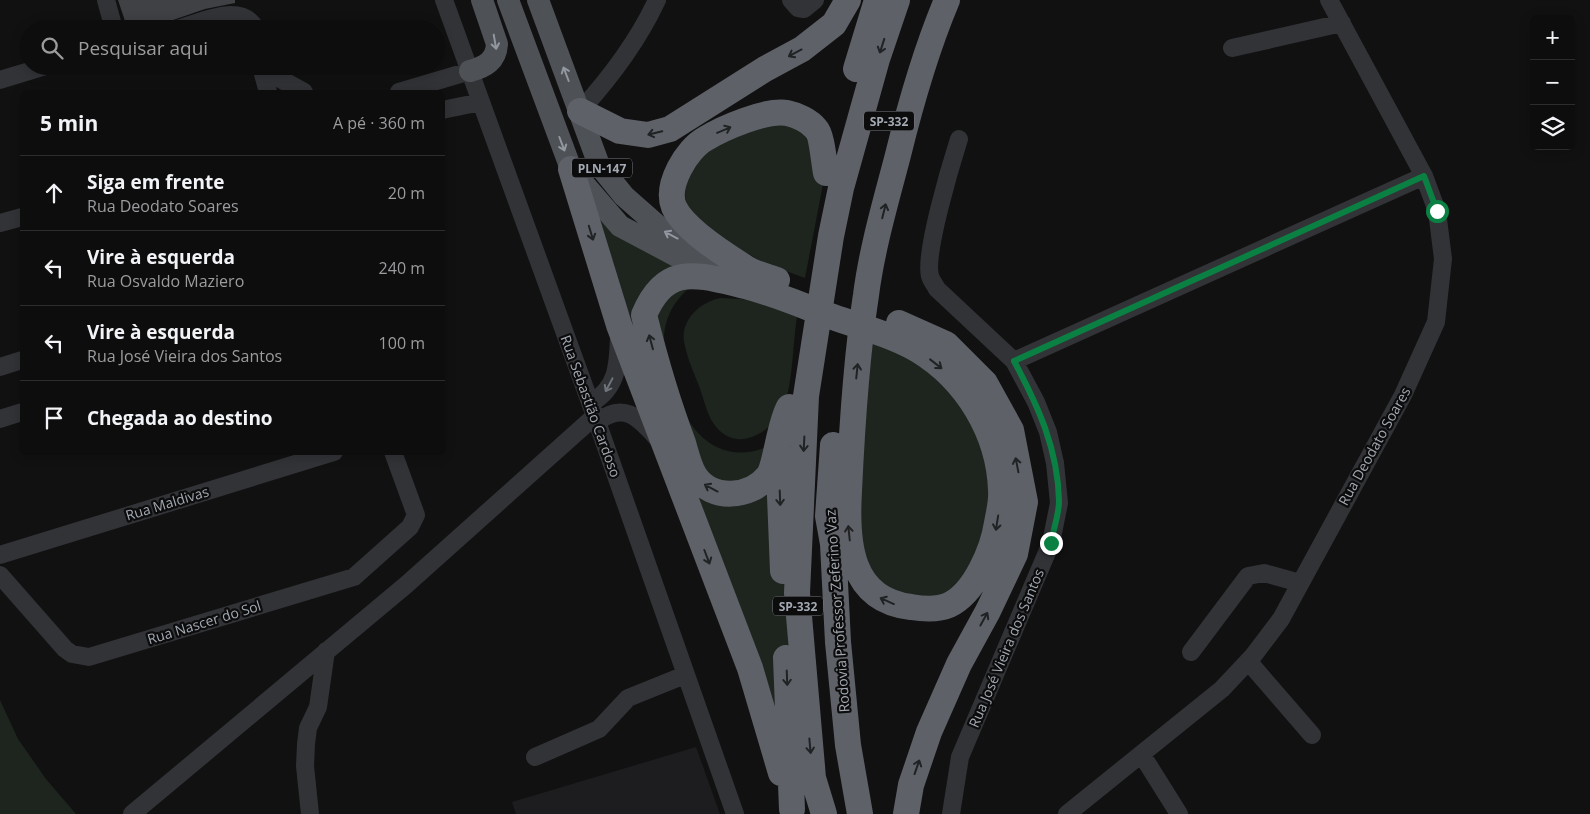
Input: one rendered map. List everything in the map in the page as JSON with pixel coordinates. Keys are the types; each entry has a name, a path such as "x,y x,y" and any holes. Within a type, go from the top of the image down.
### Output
{"highway":[{"path":"580,110 620,131 648,136 670,129 765,69 802,49 834,24 848,0"},
{"path":"793,812 779,471 826,173 877,0"},
{"name":"SP-332","path":"824,814 813,778 797,593 806,396 831,236 841,188 877,59 897,0"},
{"name":"Rodovia Professor Zeferino Vaz","path":"860,814 847,736 838,642 833,544 828,516 837,386 857,245 905,60 932,0"},
{"path":"895,330 946,372 968,394 986,424 998,459 1002,493 995,536 983,567 965,592 950,605 929,609 888,603 872,593 861,580 851,549 847,516 856,377 866,293 878,235 912,97 931,37 947,0"},
{"path":"762,283 697,234 684,221 673,206 673,190 677,172 687,155 704,139 767,113 787,113 807,121 818,130 826,173"},
{"path":"571,169 619,325 750,668 793,812"},
{"path":"789,407 784,416 770,475 758,486 737,495 719,492 706,486 695,475 666,397 644,315 654,293 676,277 700,275 762,283 895,330 946,344 985,383 1010,430 1025,502 1014,554 988,611 959,664 929,732 911,785 906,814"}],"main road":[{"path":"470,71 485,67 497,50 497,44 482,0"},
{"name":"PLN-147","path":"508,0 571,169"},
{"name":"PLN-147","path":"538,0 599,165 624,196 666,233 762,283"},
{"path":"571,169 620,226 684,260 762,283"}],"street":[{"path":"106,0 112,20"},
{"name":"Rua Sebastião Cardoso","path":"444,0 594,414 735,814"},
{"path":"580,110 606,82 648,19 657,0"},
{"path":"791,0 798,8 804,9 815,0"},
{"name":"Rua Deodato Soares","path":"1067,814 1142,755 1222,688 1248,661 1281,619 1403,395 1436,322 1443,259 1437,211 1424,176 1329,0"},
{"path":"209,20 230,14 243,20"},
{"path":"1232,48 1342,24"},
{"path":"409,90 470,71"},
{"path":"0,80 20,74"},
{"path":"263,75 267,90"},
{"path":"274,75 300,90"},
{"path":"445,109 481,102"},
{"name":"Rua José Vieira dos Santos","path":"951,814 960,757 1051,543 1059,503 1055,463 1048,432 1036,402 1014,361 937,289 930,276 929,262 959,139"},
{"path":"1014,361 1424,176"},
{"path":"0,223 20,218"},
{"path":"132,814 406,585 594,414 602,396 610,388 616,370 619,325"},
{"path":"0,367 20,361"},
{"path":"594,414 622,412 633,416 642,421 664,446"},
{"path":"0,419 20,413"},
{"name":"Rua Maldivas","path":"0,555 324,455"},
{"name":"Rua Nascer do Sol","path":"0,574 65,649 72,654 89,657 354,577 410,527 416,515 394,455"},
{"path":"1190,652 1248,576 1264,573 1300,583"},
{"path":"310,814 305,766 306,744 308,728 318,708 326,652"},
{"path":"1248,661 1312,736"},
{"path":"535,757 599,729 628,698 685,674"},
{"path":"1142,755 1178,814"}],"shaded area":[{"path":"770,121 805,132 824,179 805,278 764,263 699,225 688,210 686,203 685,188 690,162 760,123"},
{"path":"588,202 666,257 688,289 676,302 669,316 664,332 664,349 689,421 697,432 717,447 740,453 752,452 776,442 798,787"},
{"path":"721,298 757,300 797,317 790,381 782,410 767,428 758,435 747,438 737,439 727,436 714,424 706,408 685,346 685,329 692,314 705,304"},
{"path":"873,341 905,352 969,409 994,492 968,579 940,597 898,597 860,564 859,462"},
{"path":"0,700 18,739 46,779 76,814 0,814"},
{"path":"696,747 720,814 516,814 512,802"}],"building":[{"path":"118,0 235,0 235,3 205,9 173,20 125,20"}],"route":[{"path":"1051,543 1059,503 1055,463 1048,432 1036,402 1014,361 1424,176 1437,211"}]}
